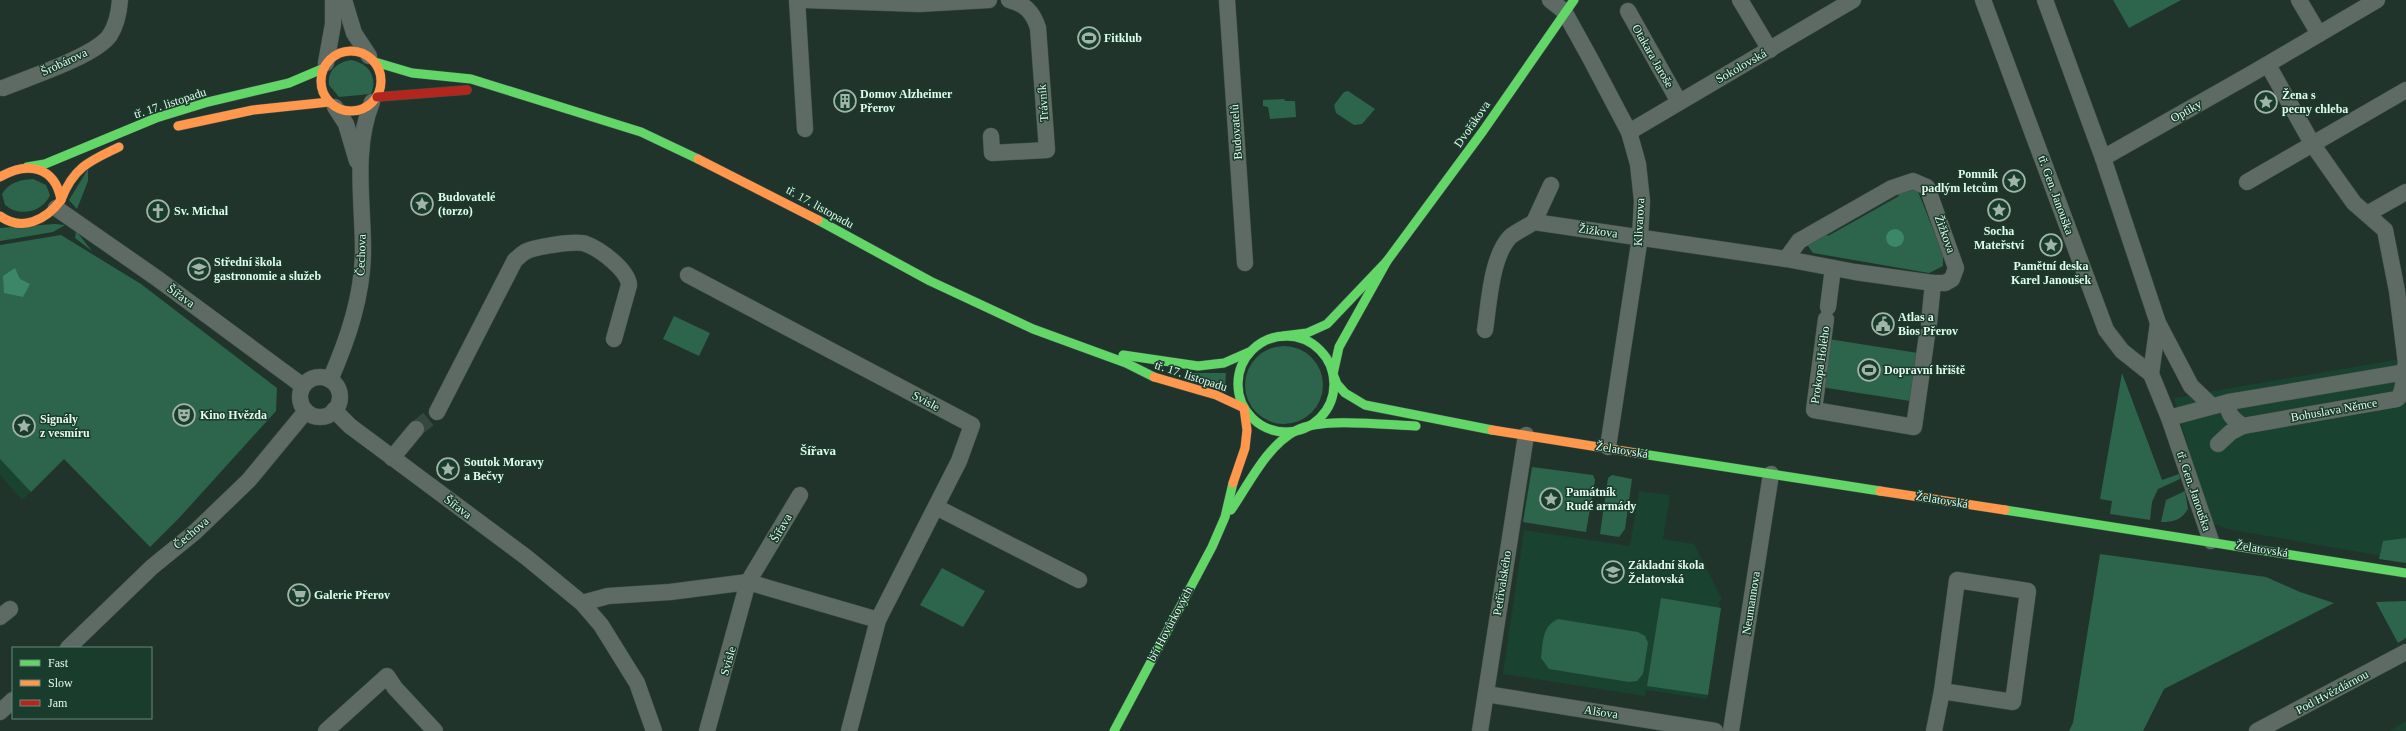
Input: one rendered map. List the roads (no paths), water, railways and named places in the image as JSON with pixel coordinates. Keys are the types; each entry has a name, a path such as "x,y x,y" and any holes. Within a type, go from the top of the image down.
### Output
{"main road":[{"name":"Dvořákova","path":"1333,375 1335,360 1343,337 1387,261 1483,131 1569,6"},
{"name":"tř. 17. listopadu","path":"0,177 15,169 45,164 156,118 208,102 289,83 324,66 334,55 345,51 356,51 372,59 412,72 471,79 538,98 640,132 772,195 930,281 1033,329 1126,364 1150,376 1216,395 1244,408"},
{"path":"372,59 381,79 374,100"},
{"path":"324,66 321,87 332,104"},
{"name":"tř. 17. listopadu","path":"165,130 228,114 284,105 332,104 341,110 355,111 374,100 442,90 478,90 538,98"},
{"path":"0,216 13,223 21,224 40,219 59,204 68,180 79,168 129,143"},
{"path":"27,167 40,169 52,176 59,187 59,204"},
{"name":"Dvořákova","path":"1283,336 1307,333 1327,324 1387,261"},
{"path":"1283,336 1302,339 1319,349 1330,365 1333,375 1332,395 1324,414 1308,426 1298,430 1278,431 1268,428 1254,420 1244,408 1238,389 1238,378 1244,360 1249,352 1265,341 1283,336"},
{"name":"tř. 17. listopadu","path":"1086,348 1198,366 1224,363 1249,352"},
{"name":"Želatovská","path":"1333,375 1344,392 1365,404 1478,428 2211,541 2406,573"},
{"name":"bří Hovůrkových","path":"1114,731 1212,547 1225,517 1236,471 1245,448 1247,430 1244,408"},
{"name":"Želatovská","path":"1298,430 1345,424 1478,428"},
{"name":"bří Hovůrkových","path":"1225,517 1264,462 1298,430"}],"street":[{"name":"Šrobárova","path":"3,88 85,54 109,36 118,18 120,0"},
{"path":"324,66 333,24 333,0"},
{"path":"344,0 354,34 372,59"},
{"path":"797,0 805,129"},
{"path":"804,0 919,4 989,0"},
{"name":"Trávník","path":"991,136 992,153 1047,150 1038,28 1035,18 1028,9 1020,3 1009,0"},
{"name":"Budovatelů","path":"1227,0 1245,263"},
{"path":"1550,0 1569,6"},
{"path":"1740,0 1770,50"},
{"name":"Sokolovská","path":"1629,132 1853,0"},
{"name":"tř. Gen. Janouška","path":"1983,0 2106,330 2122,351 2151,374 2169,418 2211,541"},
{"path":"2045,0 2103,158 2158,323 2191,386 2212,406"},
{"path":"2299,0 2319,34"},
{"name":"Optiky","path":"2103,158 2268,65 2377,0"},
{"name":"Klivarova","path":"1569,6 1629,132 1639,172 1642,201 1640,237 1608,448"},
{"name":"Otakara Jaroše","path":"1628,11 1679,102"},
{"path":"2268,65 2313,144 2354,203 2367,214 2406,192"},
{"path":"2248,182 2406,90"},
{"name":"Čechova","path":"330,380 348,340 359,290 363,252 360,174 364,132 374,100"},
{"name":"Čechova","path":"332,104 350,134 360,174"},
{"name":"Žižkova","path":"1534,222 1786,259 1833,268 1932,283 1945,283 1952,280 1956,268 1927,187 1913,181 1892,188 1799,241 1786,259"},
{"path":"1485,330 1495,267 1503,249 1510,238 1534,222 1551,185"},
{"name":"Šířava","path":"59,204 152,275 303,386"},
{"name":"Bohuslava Němce","path":"2218,444 2231,432 2243,426 2397,399 2403,392 2406,363 2402,288 2385,230 2367,214"},
{"path":"436,412 515,260 525,252 550,246 585,243 621,268 628,279 629,286 614,338"},
{"name":"Prokopa Holého","path":"1833,268 1814,410 1914,427 1928,329 1932,283"},
{"name":"Svisle","path":"688,275 972,426 959,461 878,620 849,731"},
{"path":"2151,374 2158,323"},
{"path":"2169,418 2229,402 2404,372"},
{"path":"322,377 330,380 337,386 340,394 338,403 334,410 322,416 314,415 306,410 300,399 303,386 313,378 322,377"},
{"path":"2229,402 2227,409 2230,415 2243,426"},
{"name":"Čechova","path":"69,647 152,567 195,532 243,485 306,410"},
{"name":"Šířava","path":"334,410 350,426 526,557 582,602 601,625 637,683 654,731"},
{"path":"392,458 416,429"},
{"name":"Petřivalského","path":"1480,731 1526,435"},
{"name":"Neumannova","path":"1731,731 1772,474"},
{"name":"Šířava","path":"748,582 800,495"},
{"path":"936,507 1079,580"},
{"path":"1934,731 1942,691 1957,580 2028,591 2013,702 1942,691"},
{"path":"582,602 608,596 670,592 748,582 878,620"},
{"name":"Svisle","path":"707,731 748,582"},
{"name":"Pod Hvězdárnou","path":"2257,731 2406,652"},
{"path":"326,731 387,676 395,688 436,731"},
{"name":"Alšova","path":"1486,694 1715,731"},
{"path":"0,712 12,701"}],"tunnel":[{"path":"416,429 437,412"}],"place":[{"name":"Fitklub","path":"1089,38"},
{"name":"Domov Alzheimer Přerov","path":"845,101"},
{"name":"Žena s pecny chleba","path":"2266,102"},
{"name":"Pomník padlým letcům","path":"2014,181"},
{"name":"Budovatelé (torzo)","path":"422,204"},
{"name":"Socha Mateřství","path":"1999,210"},
{"name":"Sv. Michal","path":"158,211"},
{"name":"Pamětní deska Karel Janoušek","path":"2051,245"},
{"name":"Střední škola gastronomie a služeb","path":"199,269"},
{"name":"Atlas a Bios Přerov","path":"1883,324"},
{"name":"Dopravní hřiště","path":"1869,370"},
{"name":"Kino Hvězda","path":"184,415"},
{"name":"Signály z vesmíru","path":"24,426"},
{"name":"Soutok Moravy a Bečvy","path":"448,469"},
{"name":"Památník Rudé armády","path":"1551,499"},
{"name":"Základní škola Želatovská","path":"1613,572"},
{"name":"Galerie Přerov","path":"299,595"}],"district":[{"name":"Šířava","path":"818,450"}]}
